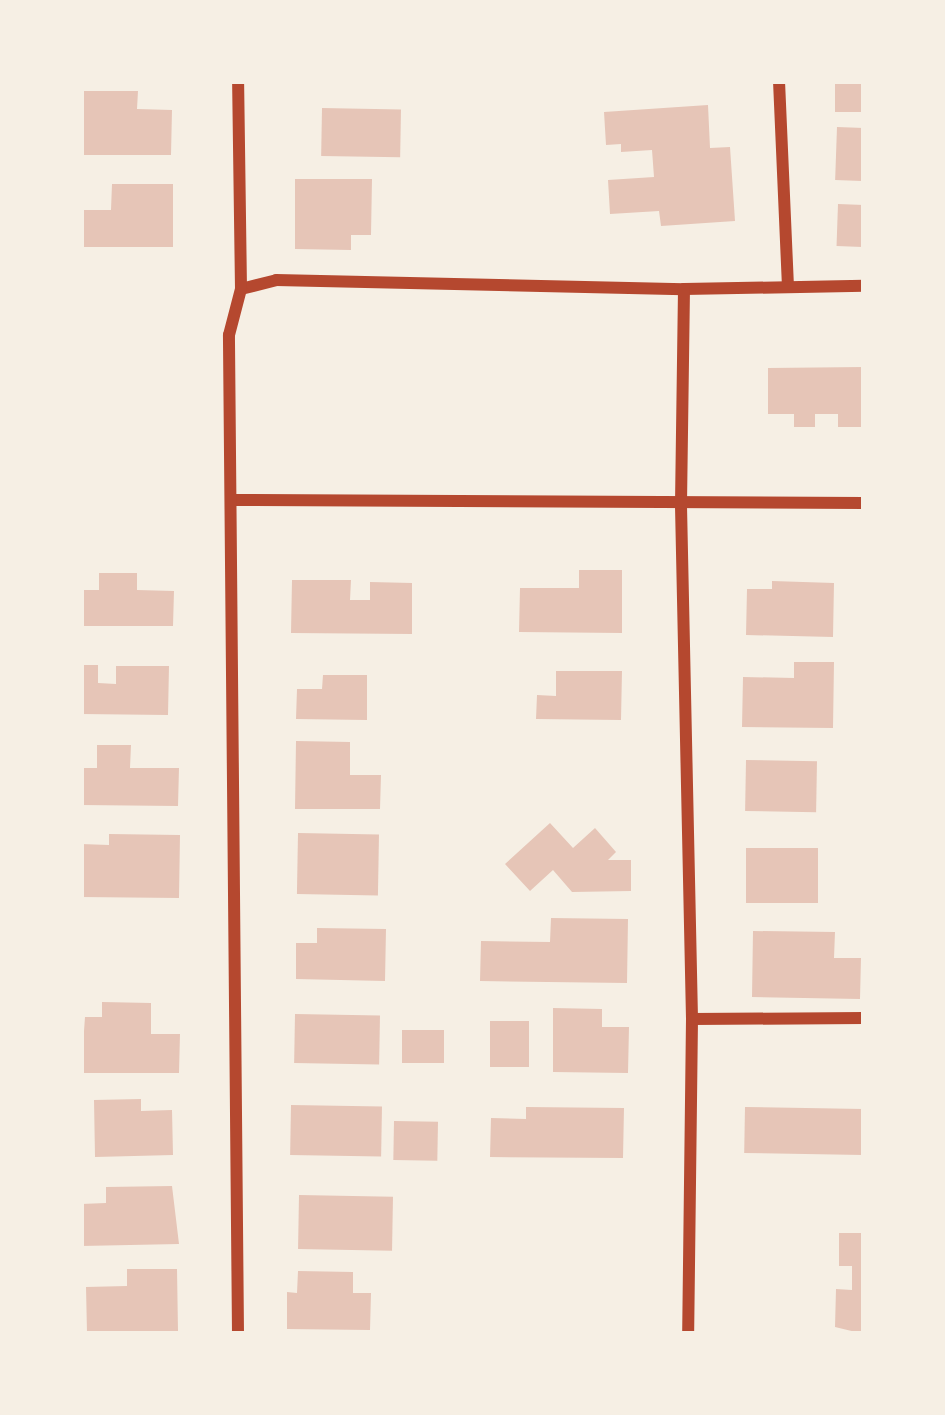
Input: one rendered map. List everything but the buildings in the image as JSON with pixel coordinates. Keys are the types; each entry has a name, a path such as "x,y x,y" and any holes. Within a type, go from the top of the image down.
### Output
{"street":[{"path":"238,81 241,289 229,335 238,1334"},
{"path":"779,81 788,286"},
{"path":"241,289 276,280 685,289 864,286"},
{"path":"685,289 681,506 692,1019 688,1334"},
{"path":"232,500 681,506 864,503"},
{"path":"692,1019 864,1018"}]}
